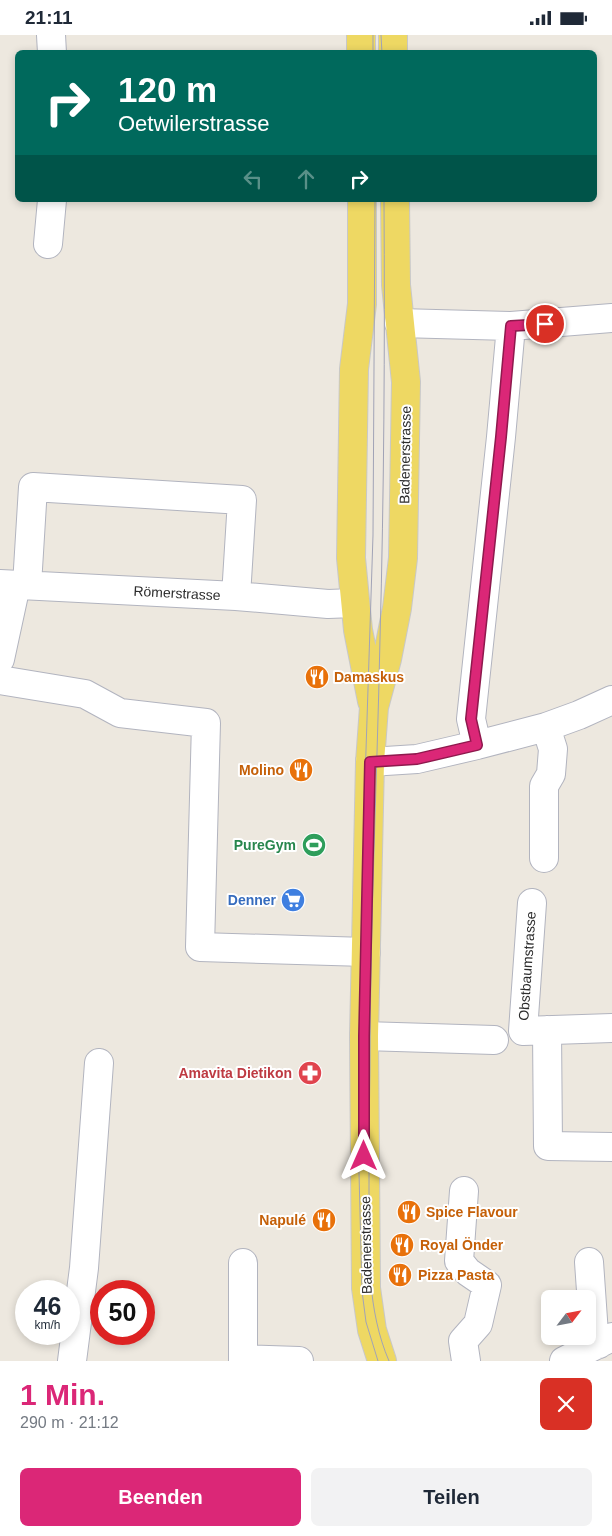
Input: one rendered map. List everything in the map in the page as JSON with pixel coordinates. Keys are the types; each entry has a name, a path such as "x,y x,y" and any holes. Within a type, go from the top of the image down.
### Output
{"main road":[{"path":"360,35 361,50"},
{"path":"393,35 393,50"},
{"name":"Badenerstrasse","path":"362,202 362,304 354,369 351,558 358,629 374,707"},
{"name":"Badenerstrasse","path":"381,1361 372,1329 366,1288 364,1036 370,762 374,707 387,659 402,573 406,382 396,285 395,202"},
{"path":"357,339 370,330 384,325 399,323"}],"street":[{"path":"52,35 52,50"},
{"path":"48,244 52,202"},
{"path":"399,323 511,326 612,318"},
{"path":"477,745 471,719 511,326"},
{"path":"0,659 33,487 242,500 236,597"},
{"name":"Römerstrasse","path":"14,585 328,604 354,603"},
{"path":"0,680 85,694 120,713 206,723 200,947 366,952"},
{"path":"370,762 417,759 546,727 611,696"},
{"path":"544,858 544,786 551,774 553,749 546,727"},
{"name":"Obstbaumstrasse","path":"532,903 523,1031 612,1028"},
{"path":"547,1030 548,1146 612,1147"},
{"path":"364,1036 494,1040"},
{"path":"72,1361 84,1267 99,1063"},
{"path":"464,1191 459,1261 468,1272 487,1285 478,1324 462,1341 466,1361"},
{"path":"589,1262 594,1334 605,1340"},
{"path":"243,1263 243,1360 299,1361"},
{"path":"564,1361 605,1340"}],"tram line":[{"path":"373,35 373,50"},
{"path":"381,35 382,50"},
{"path":"375,202 373,535 365,781 359,1173 362,1291 366,1322 378,1361"},
{"path":"384,202 383,474 371,963 369,1241 373,1302 382,1342 389,1361"}],"place":[{"name":"Damaskus","path":"317,677"},
{"name":"Molino","path":"301,770"},
{"name":"PureGym","path":"314,845"},
{"name":"Denner","path":"293,900"},
{"name":"Amavita Dietikon","path":"310,1073"},
{"name":"Spice Flavour","path":"409,1212"},
{"name":"Napulé","path":"324,1220"},
{"name":"Royal Önder","path":"402,1245"},
{"name":"Pizza Pasta","path":"400,1275"}],"route":[{"path":"364,1156 364,1036 370,762 417,759 477,745 471,719 511,326 545,324"}]}
